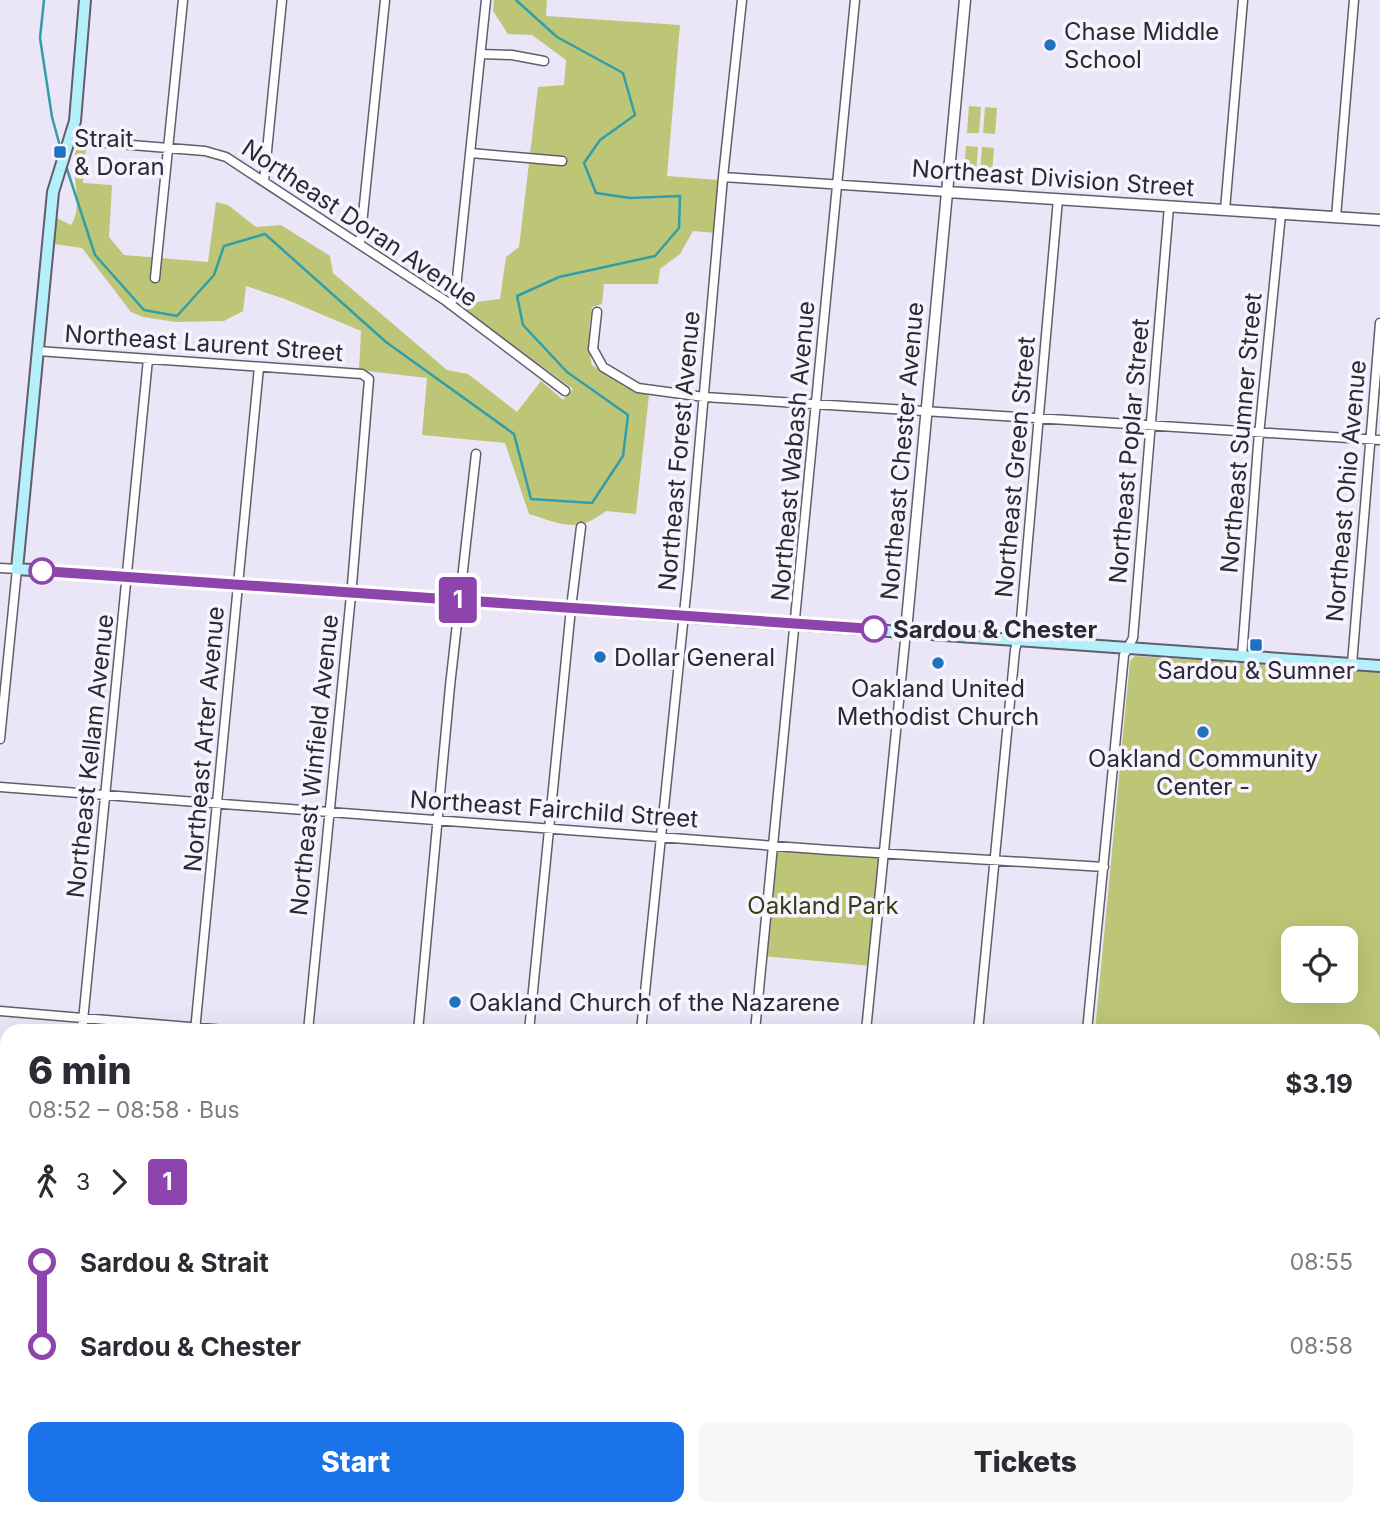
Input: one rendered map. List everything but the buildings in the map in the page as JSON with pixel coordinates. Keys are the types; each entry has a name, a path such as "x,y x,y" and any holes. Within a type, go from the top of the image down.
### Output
{"main road":[{"path":"86,0 75,121 53,192 17,569 1380,666"}],"street":[{"path":"155,278 183,0"},
{"path":"264,181 282,0"},
{"path":"360,244 385,0"},
{"path":"451,305 456,288 486,0"},
{"name":"Northeast Forest Avenue","path":"642,1024 684,616 741,0"},
{"name":"Northeast Wabash Avenue","path":"756,1024 855,0"},
{"name":"Northeast Chester Avenue","path":"867,1024 965,0"},
{"path":"1225,210 1243,0"},
{"path":"1336,217 1354,0"},
{"path":"481,54 512,55 544,61"},
{"name":"Northeast Doran Avenue","path":"70,140 220,154 451,305 565,391"},
{"path":"471,153 562,161"},
{"name":"Northeast Division Street","path":"723,177 1380,220"},
{"name":"Northeast Green Street","path":"979,1024 993,860 1020,631 1058,199"},
{"name":"Northeast Poplar Street","path":"1088,1024 1125,655 1133,638 1169,206"},
{"name":"Northeast Sumner Street","path":"1242,656 1259,433 1281,214"},
{"path":"597,312 592,342 594,355 603,367 638,388 704,397 1380,440"},
{"name":"Northeast Ohio Avenue","path":"1352,664 1380,323"},
{"name":"Northeast Laurent Street","path":"38,351 362,374 368,377"},
{"name":"Northeast Kellam Avenue","path":"83,1024 148,359"},
{"name":"Northeast Arter Avenue","path":"195,1024 260,367"},
{"name":"Northeast Winfield Avenue","path":"309,1024 351,593 368,377"},
{"path":"419,1024 450,686 476,454"},
{"path":"530,1024 581,527"},
{"path":"0,568 17,569 0,739"},
{"name":"Northeast Fairchild Street","path":"0,787 1104,867"},
{"path":"0,1012 144,1024"}],"green space":[{"path":"494,0 547,0 546,16 680,25 667,176 719,180 716,233 693,231 680,254 660,269 658,284 604,284 602,304 592,307 589,329 592,365 624,386 649,395 636,514 606,511 586,523 569,525 529,514 505,443 422,435 427,378 359,370 361,331 285,299 246,286 243,311 224,321 176,322 143,317 131,312 82,248 54,244 57,218 71,225 75,216 77,198 74,159 76,150 86,148 83,183 112,185 109,237 124,255 208,262 216,202 228,205 256,227 281,225 330,256 333,273 447,370 468,374 517,412 541,381 563,400 573,389 467,312 468,303 500,299 506,257 519,247 538,87 564,85 566,60 532,35 508,34 493,11"},
{"path":"969,106 981,107 979,133 967,133"},
{"path":"985,107 997,108 995,134 983,133"},
{"path":"966,146 978,147 976,173 964,172"},
{"path":"982,147 994,148 992,174 980,173"},
{"path":"1135,656 1380,672 1380,1024 1096,1024 1130,661"},
{"name":"Oakland Park","path":"773,845 883,853 872,966 762,956"}],"waterway":[{"path":"44,0 40,38 52,117 61,150"},
{"path":"66,166 95,255 144,310 177,316 214,275 224,246 265,234 386,342 514,434 531,499 592,503 623,456 628,415 567,372 523,325 517,296 559,277 655,256 679,228 680,196 630,198 596,193 584,163 600,140 635,115 623,73 557,37 516,0"}],"bus line":[{"name":"1","path":"42,571 874,629"}],"place":[{"name":"Chase Middle School","path":"1050,45"},
{"name":"Strait & Doran","path":"60,152"},
{"name":"Sardou & Chester","path":"874,629"},
{"name":"Sardou & Sumner","path":"1256,645"},
{"name":"Dollar General","path":"600,657"},
{"name":"Oakland United Methodist Church","path":"938,663"},
{"name":"Oakland Community Center -","path":"1203,732"},
{"name":"Oakland Church of the Nazarene","path":"455,1002"}]}
